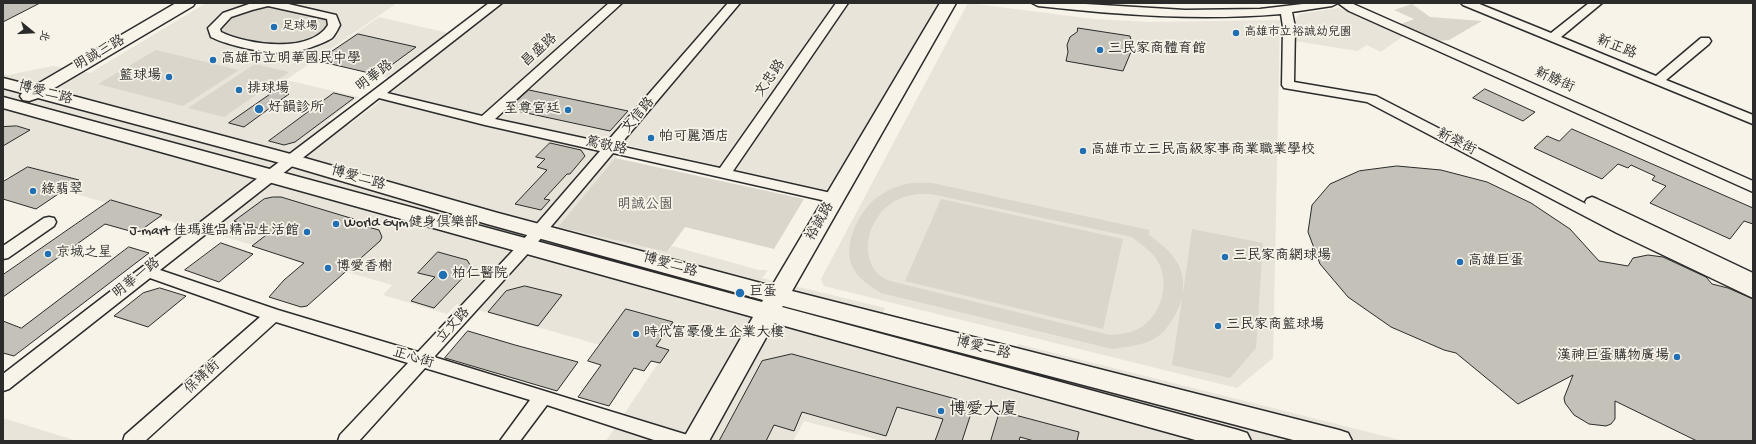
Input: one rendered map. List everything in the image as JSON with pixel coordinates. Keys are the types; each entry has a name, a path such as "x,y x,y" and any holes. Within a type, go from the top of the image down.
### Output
{"main road":[{"name":"明誠三路","path":"13,99 170,3"},
{"name":"明誠三路","path":"13,99 187,3"},
{"name":"裕誠路","path":"695,441 948,3"},
{"name":"博愛二路","path":"3,83 13,99 271,175 533,238 773,304 1238,441"},
{"name":"博愛二路","path":"13,99 291,160 533,238"},
{"name":"博愛二路","path":"773,304 1339,441"}],"street":[{"name":"明華路","path":"271,175 496,3"},
{"name":"昌盛路","path":"485,121 616,3"},
{"name":"文信路","path":"533,238 611,149 734,3"},
{"name":"文忠路","path":"724,173 842,3"},
{"path":"1038,3 1170,13 1286,10 1332,3"},
{"name":"新勝街","path":"1343,3 1353,9 1753,188"},
{"name":"新正路","path":"1467,3 1753,120"},
{"path":"1552,38 1596,3"},
{"path":"268,4 332,17 334,25 328,35 310,43 290,49 277,49 227,40 215,34 214,28 227,15 249,7 268,4"},
{"name":"新榮街","path":"1286,10 1289,27 1288,82 1371,100 1626,225 1753,292"},
{"path":"1658,81 1705,41"},
{"name":"篤敬路","path":"377,94 485,121 835,198"},
{"name":"明華一路","path":"3,384 271,175"},
{"path":"3,254 48,222"},
{"name":"新榮街","path":"1626,225 1753,280"},
{"name":"立文路","path":"347,441 422,361 533,238"},
{"name":"正心街","path":"147,271 273,315 543,397 681,441"},
{"name":"保靖街","path":"132,441 273,315"},
{"path":"509,441 543,397"}],"shaded area":[{"path":"206,3 397,3 286,80 359,97 327,121 349,125 405,82 317,60 379,17 461,36 505,3 955,3 849,195 626,145 558,227 667,252 672,246 759,270 768,270 762,278 885,308 882,315 1017,349 1018,344 1404,441 882,441 804,421 793,441 606,441 659,362 457,304 447,314 383,295 392,285 13,176 3,178 3,74 8,75 53,66 90,73"},
{"name":"高雄市立三民高級家事商業職業學校","path":"968,3 1094,19 1149,22 1280,20 1273,358 1237,388 824,286 821,279"},
{"path":"1339,8 1406,34 1381,52 1367,45 1357,51 1295,41 1296,18 1299,14"},
{"path":"3,418 77,441 3,441"}],"green space":[{"path":"1412,4 1430,17 1482,21 1449,40 1439,41 1401,24 1414,19 1394,10"},
{"name":"足球場","path":"261,7 317,16 330,22 325,31 321,34 302,43 280,46 259,43 221,31 220,26 234,16"},
{"name":"籃球場","path":"156,50 239,70 183,106 98,84"},
{"name":"排球場","path":"255,64 289,72 224,117 188,108"},
{"name":"明誠公園","path":"615,158 804,199 774,249 685,227 667,252 558,227"},
{"path":"932,183 1149,230 1149,235 1171,254 1179,266 1182,272 1183,293 1192,229 1263,243 1256,348 1230,378 1172,365 1182,300 1170,324 1156,338 1138,345 1112,349 881,293 861,278 852,266 849,251 852,234 855,227 868,206 884,193 893,188 906,184","holes":["915,194 931,194 1132,237 1152,253 1161,268 1164,286 1160,304 1150,320 1143,326 1131,332 1110,335 890,281 877,273 871,264 868,254 868,244 874,224 879,215 887,207 898,200"]},
{"path":"941,199 1123,239 1103,329 905,281"}],"building":[{"path":"3,3 40,3 3,22"},
{"name":"三民家商體育館","path":"1078,28 1130,36 1133,47 1123,71 1066,61 1068,52 1067,45 1070,37 1077,32"},
{"path":"358,34 416,47 378,75 318,61"},
{"path":"1485,89 1535,112 1523,121 1473,98"},
{"name":"至尊宮廷","path":"529,90 628,111 610,131 508,109"},
{"name":"好韻診所","path":"275,91 289,94 244,127 229,123"},
{"path":"334,93 354,98 295,142 284,145 269,141"},
{"path":"17,126 30,130 3,146 3,127"},
{"path":"1572,129 1753,208 1753,224 1744,221 1730,239 1650,203 1666,186 1652,180 1655,176 1631,165 1628,168 1618,164 1602,179 1534,148 1547,136 1559,141"},
{"path":"550,143 581,150 585,156 570,174 567,174 544,199 550,200 541,210 515,204 547,170 537,167 545,159 536,157"},
{"path":"1397,166 1441,170 1487,182 1531,203 1570,229 1599,261 1628,266 1633,258 1648,255 1663,257 1706,277 1712,284 1728,288 1753,299 1753,441 1697,441 1615,401 1615,419 1611,424 1606,426 1589,424 1574,415 1565,403 1564,398 1573,375 1518,404 1456,353 1444,350 1391,327 1348,297 1320,264 1308,232 1312,205 1330,184 1359,171"},
{"name":"綠翡翠","path":"28,167 79,180 36,209 3,199 3,182"},
{"path":"281,197 357,220 353,223 379,230 382,237 380,241 307,306 301,307 269,297 284,280 304,263 252,246 270,232 234,221 264,199"},
{"name":"京城之星","path":"111,200 162,215 137,233 105,224 3,297 3,275"},
{"path":"221,243 253,254 219,282 185,270"},
{"name":"京城之星","path":"129,247 149,253 14,356 3,353 3,321 21,328"},
{"name":"柏仁醫院","path":"438,252 467,260 472,268 434,308 411,301 435,277 418,273"},
{"path":"525,286 562,295 538,326 488,312 506,291"},
{"path":"160,288 186,296 148,327 114,316 143,293"},
{"name":"時代富豪優生企業大樓","path":"626,309 673,322 656,346 669,350 660,363 651,361 644,371 634,368 609,406 578,397 601,365 588,361"},
{"path":"468,331 578,362 557,391 445,358"},
{"path":"792,354 974,404 962,441 935,441 943,419 897,407 886,436 802,412 794,431 774,425 766,441 719,441 762,361"},
{"path":"1000,411 1079,432 1077,441 1034,441 1020,437 1019,441 991,441"}],"place":[{"name":"足球場","path":"274,27"},
{"name":"高雄市立裕誠幼兒園","path":"1236,33"},
{"name":"三民家商體育館","path":"1100,50"},
{"name":"高雄市立明華國民中學","path":"213,60"},
{"name":"籃球場","path":"169,77"},
{"name":"排球場","path":"239,90"},
{"name":"好韻診所","path":"259,109"},
{"name":"至尊宮廷","path":"568,110"},
{"name":"帕可麗酒店","path":"651,138"},
{"name":"高雄市立三民高級家事商業職業學校","path":"1083,151"},
{"name":"綠翡翠","path":"33,191"},
{"name":"World Gym健身俱樂部","path":"336,224"},
{"name":"J-mart 佳瑪進品精品生活館","path":"307,232"},
{"name":"京城之星","path":"48,254"},
{"name":"三民家商網球場","path":"1225,257"},
{"name":"高雄巨蛋","path":"1460,262"},
{"name":"博愛香榭","path":"328,268"},
{"name":"柏仁醫院","path":"443,275"},
{"name":"巨蛋","path":"740,293"},
{"name":"三民家商籃球場","path":"1218,326"},
{"name":"時代富豪優生企業大樓","path":"636,334"},
{"name":"漢神巨蛋購物廣場","path":"1677,357"},
{"name":"博愛大廈","path":"941,411"}]}
